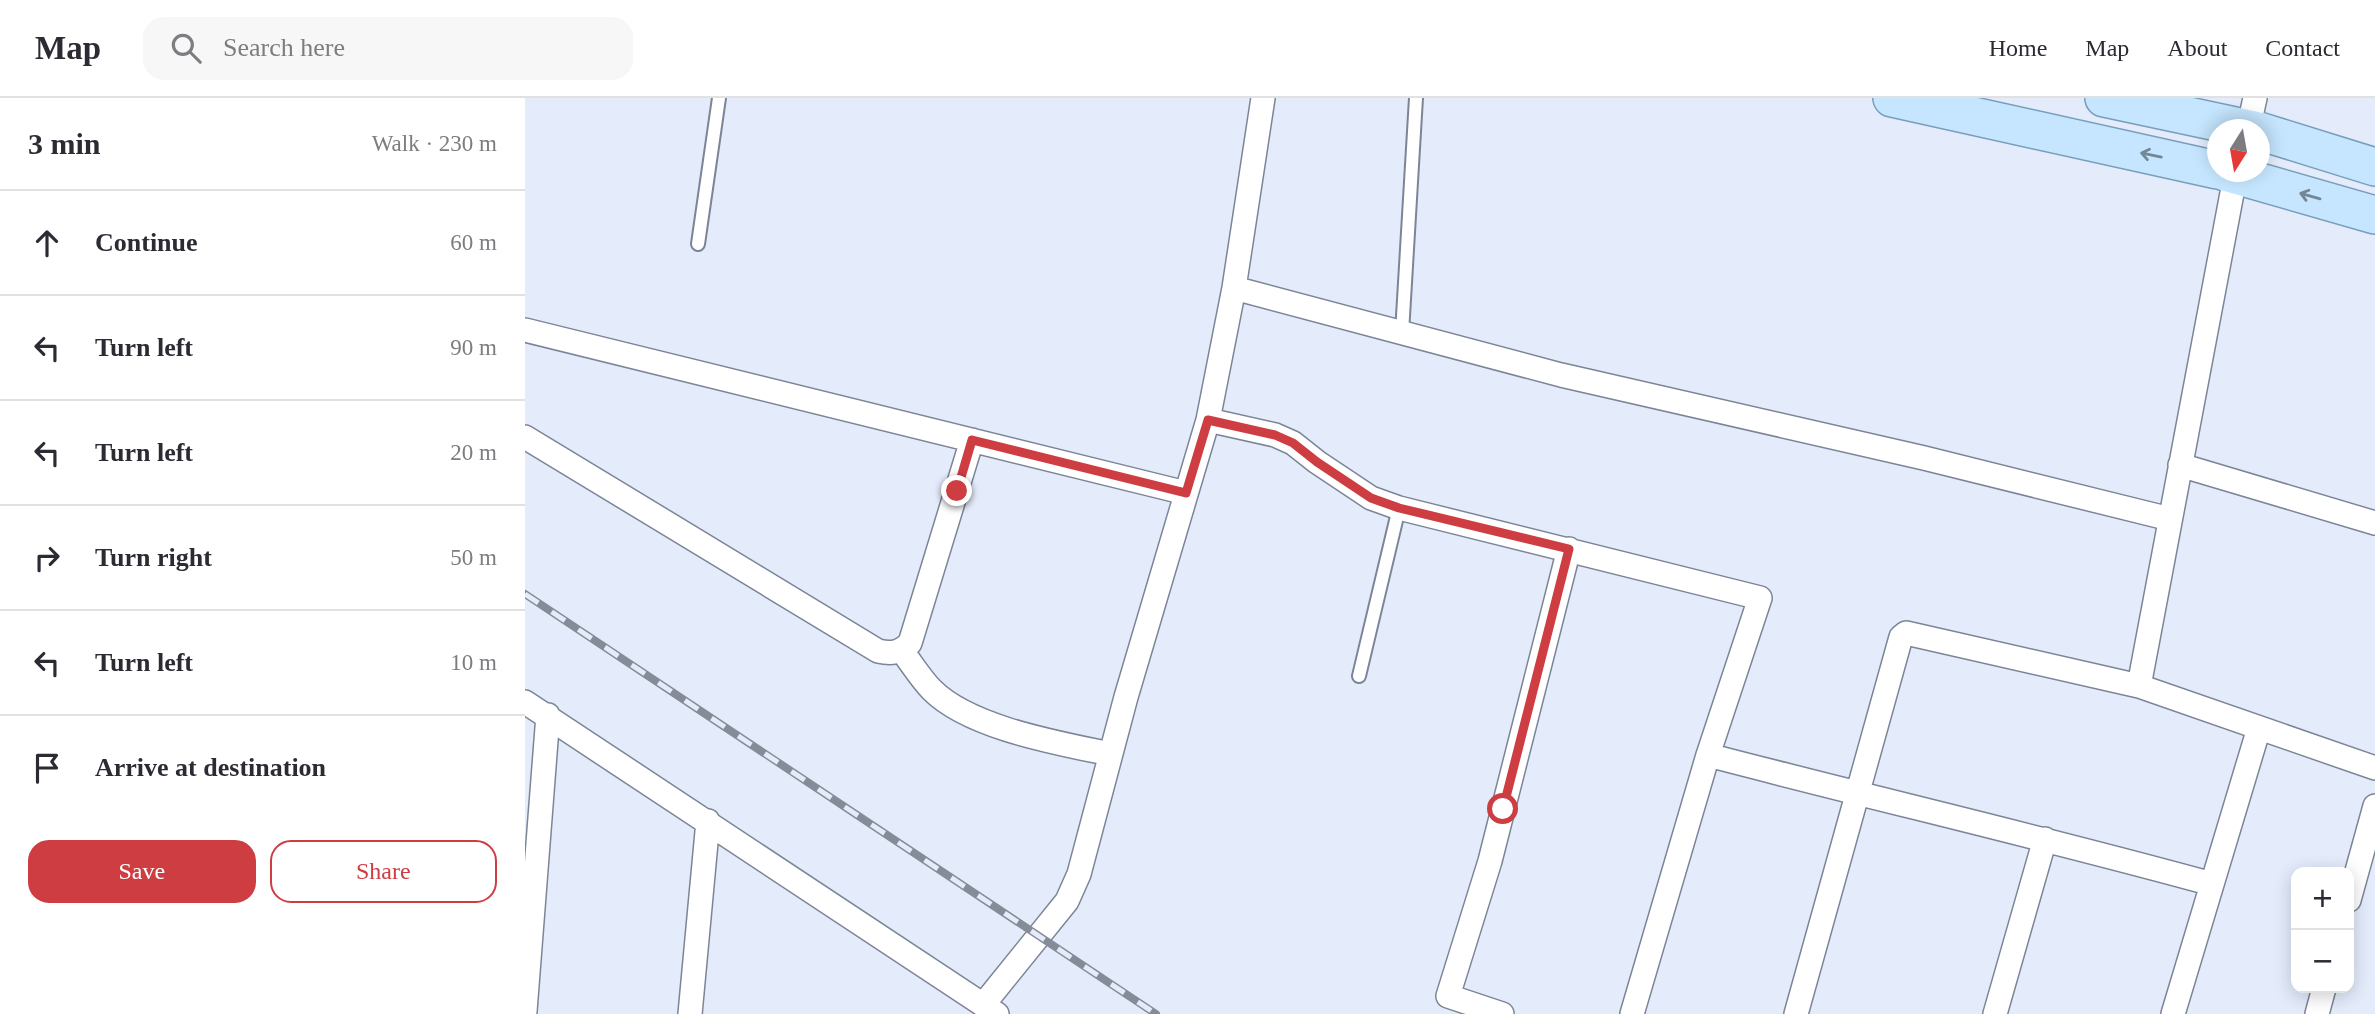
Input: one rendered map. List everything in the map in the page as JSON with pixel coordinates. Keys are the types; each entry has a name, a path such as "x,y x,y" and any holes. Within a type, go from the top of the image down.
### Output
{"main road":[{"path":"1892,98 2207,167"},
{"path":"2104,98 2229,119"},
{"path":"2270,129 2375,167"},
{"path":"2263,182 2375,215"}],"street":[{"path":"525,702 990,1009 1067,901 1079,874 1110,754 1208,420 1234,288 1263,98"},
{"path":"2139,686 2180,465 2227,182"},
{"path":"1234,288 1561,375 1924,458 2170,519"},
{"path":"525,330 1186,493"},
{"path":"1208,420 1275,435 1293,443 1371,498 1399,508 1760,598 1708,755 1632,1014"},
{"path":"525,438 878,652 892,654 902,651 910,643 972,440"},
{"path":"2180,465 2375,523"},
{"path":"1502,1014 1448,996 1490,861 1569,549"},
{"path":"1796,1014 1901,637 1906,633 2139,686 2375,768"},
{"path":"902,651 932,690 951,705 985,721 1033,737 1110,754"},
{"path":"525,1011 548,715"},
{"path":"2173,1014 2259,729"},
{"path":"1708,755 2045,839 2212,884"},
{"path":"2354,882 2375,806"},
{"path":"690,1014 708,821"},
{"path":"1996,1014 2045,839"},
{"path":"2317,1014 2323,993"}],"lane":[{"path":"698,244 719,98"},
{"path":"1402,333 1416,98"},
{"path":"1359,676 1399,508"}],"railway":[{"path":"525,594 1156,1014"}],"route":[{"path":"957,491 972,440 1186,493 1208,420 1275,435 1293,443 1371,498 1399,508 1569,549 1503,809"}]}
